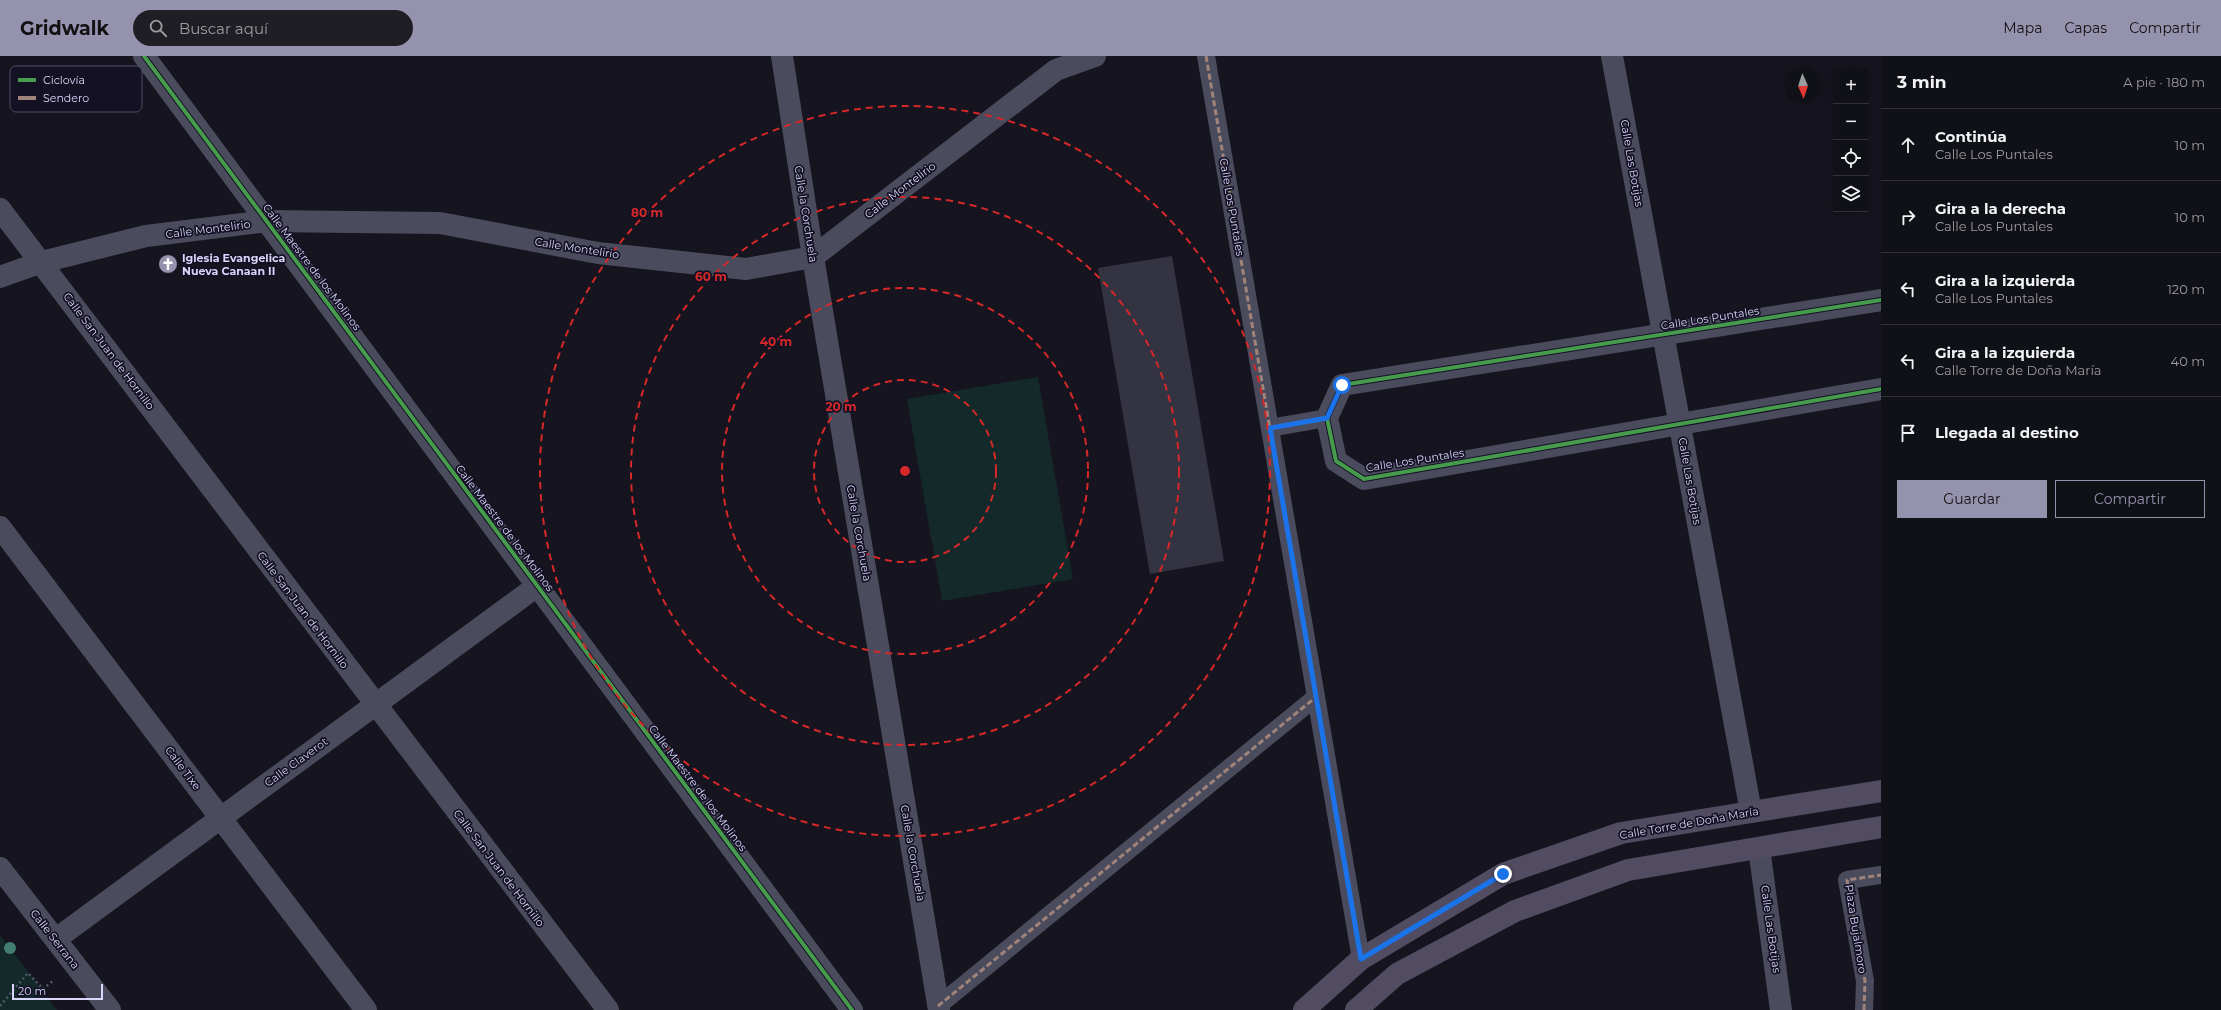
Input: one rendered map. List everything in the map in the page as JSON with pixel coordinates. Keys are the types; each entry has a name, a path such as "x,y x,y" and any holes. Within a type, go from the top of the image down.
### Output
{"main road":[{"name":"Calle Torre de Doña María","path":"1304,1010 1361,959 1503,874 1621,833 1881,791"},
{"path":"1356,1010 1397,974 1515,911 1628,870 1881,827"}],"street":[{"name":"Calle Maestre de los Molinos","path":"144,56 852,1010"},
{"name":"Calle la Corchuela","path":"782,56 813,257 937,1009"},
{"name":"Calle Montelirio","path":"0,277 42,262 146,236 267,221 440,223 598,253 746,269 813,257 1056,70 1095,56"},
{"name":"Calle Los Puntales","path":"1206,56 1361,959"},
{"name":"Calle Las Botijas","path":"1612,56 1751,812"},
{"name":"Calle San Juan de Hornillo","path":"0,209 42,262 374,705 608,1010"},
{"name":"Calle Los Puntales","path":"1881,300 1342,385 1327,418 1336,461 1364,479 1881,389"},
{"path":"1270,428 1327,418"},
{"name":"Calle Tixe","path":"0,527 366,1010"},
{"name":"Calle Claverot","path":"56,939 537,586"},
{"path":"937,1009 1316,697"},
{"name":"Calle Las Botijas","path":"1759,848 1781,1010"},
{"name":"Calle Serrana","path":"0,868 110,1010"},
{"name":"Plaza Bujalmoro","path":"1864,1010 1864,981 1847,880 1881,875"}],"path":[{"path":"0,1006 28,973 43,989 74,963"}],"green space":[{"path":"1038,377 1073,579 942,601 907,399"},
{"path":"0,935 57,1010 0,1010"}],"building":[{"path":"1172,256 1224,561 1150,574 1098,268"}],"marked path":[{"path":"1206,56 1361,959"},
{"path":"1270,428 1327,418"},
{"path":"938,1006 1316,697"},
{"path":"1864,1010 1865,981 1847,880 1881,875"}],"cycle path":[{"path":"144,56 852,1010"},
{"path":"1881,300 1342,385 1327,418 1336,461 1364,479 1881,389"}],"place":[{"name":"Iglesia Evangelica Nueva Canaan II","path":"168,264"}],"route":[{"path":"1342,385 1327,418 1270,428 1361,959 1503,874"}]}
